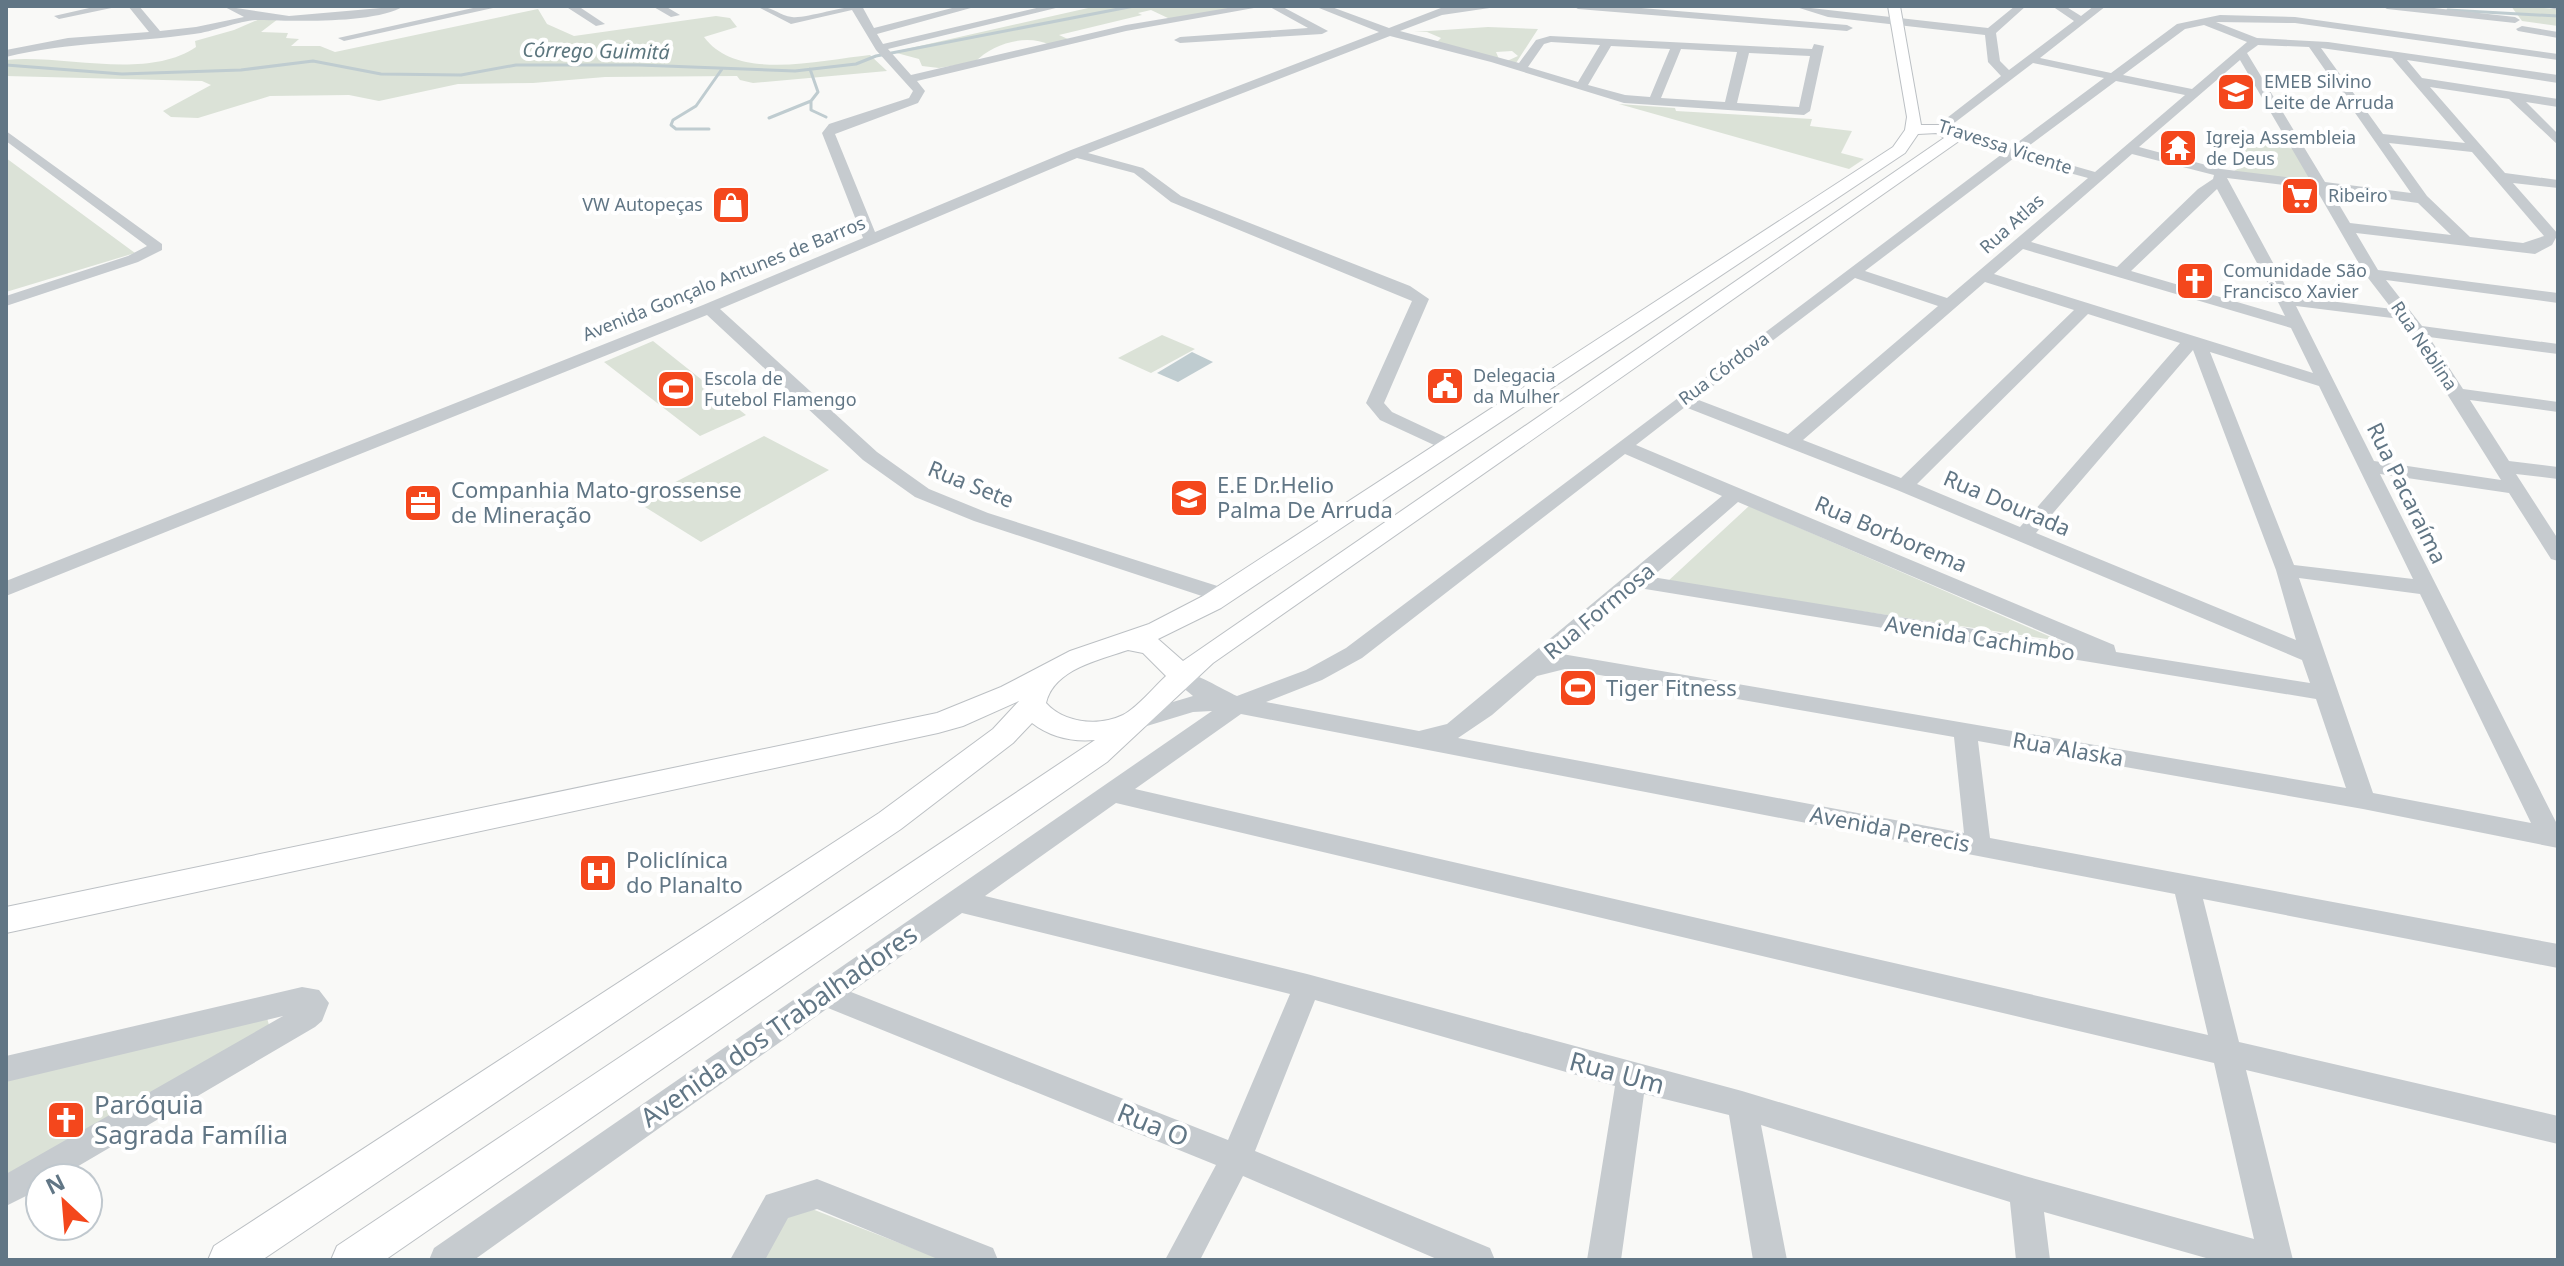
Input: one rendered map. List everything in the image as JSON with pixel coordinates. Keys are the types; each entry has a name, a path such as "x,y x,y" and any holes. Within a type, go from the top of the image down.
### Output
{"main road":[{"path":"228,1260 890,821 994,743 1072,659 1175,622 1222,595 1899,150 1914,124 1896,16"},
{"path":"351,1260 1085,764 1137,721 1204,657 1954,138 1940,128 1914,124"},
{"path":"1123,642 1144,643 1156,648 1181,677"},
{"path":"1037,694 1049,724 1067,731 1101,729 1137,721"},
{"path":"6,920 938,723 1037,694"}],"street":[{"path":"49,6 59,16 65,41"},
{"path":"59,16 116,6"},
{"path":"133,6 158,35"},
{"path":"228,6 258,16 319,19 399,6"},
{"path":"344,38 497,6"},
{"path":"570,6 600,24"},
{"path":"657,6 675,15"},
{"path":"761,6 793,26 856,6 884,52 919,91 914,100 834,127 828,133 871,240"},
{"path":"931,6 947,13"},
{"path":"871,32 973,6"},
{"path":"884,52 1059,6"},
{"path":"910,79 1126,28 1260,6"},
{"path":"1273,6 1335,38"},
{"path":"1319,6 1389,32 1502,58 1520,68 1624,99 1804,111 1817,50 1543,40 1520,68"},
{"path":"1340,14 1364,6"},
{"name":"Avenida Gonçalo Antunes de Barros","path":"6,589 709,308 1076,153 1335,38 1389,32 1456,6"},
{"path":"1441,12 1498,6"},
{"path":"1578,6 1693,10 1755,20 1847,28"},
{"path":"1798,6 1835,14"},
{"path":"1755,20 1767,10 1896,16 1990,32 2021,6"},
{"path":"2057,6 2082,21"},
{"path":"1940,128 2101,6"},
{"path":"2295,20 2302,6"},
{"path":"2387,6 2514,16 2558,35"},
{"path":"2213,15 2295,20 2558,57"},
{"path":"2213,15 2255,41 2312,43 2558,79"},
{"name":"Rua Córdova","path":"1230,703 1314,675 1354,653 1683,400 2181,26 2213,15"},
{"path":"6,54 65,41 158,35 215,27 258,16"},
{"path":"2514,16 2540,76"},
{"path":"1990,32 1994,62 2007,75"},
{"path":"1180,40 1290,35 1335,38"},
{"name":"Rua Atlas","path":"1790,442 2255,41"},
{"path":"1581,86 1608,42"},
{"path":"2312,43 2422,199 2466,241"},
{"path":"1654,101 1677,46"},
{"path":"1730,107 1744,49"},
{"name":"Rua Neblina","path":"2242,54 2373,274 2417,330 2555,547"},
{"path":"2396,55 2474,148 2538,217 2552,239 2522,248"},
{"path":"2029,59 2196,94"},
{"path":"2417,81 2558,103"},
{"path":"2513,96 2558,141"},
{"name":"Travessa Vicente","path":"1940,128 2013,153 2096,176"},
{"path":"6,135 157,247 133,259 6,301"},
{"path":"2380,138 2474,148"},
{"path":"2130,149 2220,177 2422,199"},
{"path":"1076,153 1144,172 1165,193 1176,199 1404,289 1421,299 1375,403 1386,416 1447,445"},
{"path":"2121,272 2220,177"},
{"name":"Rua Pacaraíma","path":"2220,177 2285,300 2294,324 2554,837"},
{"path":"2501,177 2558,184"},
{"path":"2538,217 2558,219"},
{"path":"2345,227 2558,252"},
{"path":"2020,243 2294,324"},
{"path":"1852,272 1949,304"},
{"path":"2373,274 2558,298"},
{"path":"1983,276 2326,383"},
{"path":"2285,300 2404,315"},
{"path":"1904,486 2086,307"},
{"name":"Rua Sete","path":"709,308 870,456 922,493 981,517 1222,595"},
{"path":"2417,330 2558,349"},
{"path":"2023,536 2195,341"},
{"path":"2195,341 2286,570 2363,800"},
{"path":"2456,393 2558,407"},
{"name":"Rua Dourada","path":"1683,400 1904,486 2312,655"},
{"name":"Rua Borborema","path":"1624,447 2140,665"},
{"path":"2367,466 2516,488"},
{"path":"2502,466 2558,473"},
{"name":"Rua Formosa","path":"1465,737 1527,671 1735,495"},
{"path":"2286,570 2428,588"},
{"name":"Avenida Cachimbo","path":"1636,581 2325,693"},
{"path":"1570,635 1567,650 1577,664"},
{"name":"Rua Alaska","path":"1527,671 1557,662 1577,664 2363,800 2554,837"},
{"name":"Avenida Perecis","path":"1181,677 1230,703"},
{"name":"Avenida Perecis","path":"1137,721 1192,704 1230,703 1415,738 1465,737 1978,846 2186,883 2558,956"},
{"name":"Avenida dos Trabalhadores","path":"446,1260 1113,793 1230,703"},
{"path":"1965,731 1978,846"},
{"path":"1113,793 2558,1130"},
{"path":"2186,883 2228,1052 2274,1260"},
{"name":"Rua Um","path":"959,901 1307,986 1742,1105 2025,1191 2274,1260"},
{"path":"1182,1260 1236,1158 1307,986"},
{"name":"Rua O","path":"827,995 1236,1158 1478,1260"},
{"path":"6,1069 302,999 314,1002 313,1010 305,1018 6,1191"},
{"path":"1604,1260 1631,1077"},
{"path":"1742,1105 1770,1260"},
{"path":"2025,1191 2033,1260"},
{"path":"747,1260 777,1206 817,1194 981,1260"}],"shaded area":[{"path":"1097,6 1252,6 1170,19 1151,10 1138,13 1142,15 1059,35 1070,40 1050,45 1031,40 1010,42 991,50 975,62 939,68 922,66 919,59 893,52"},
{"path":"2511,6 2558,9 2558,26 2522,21"},
{"path":"538,9 547,24 574,36 716,16 730,18 737,27 704,37 719,51 737,60 781,65 870,55 887,71 753,83 740,80 737,76 605,77 533,83 458,84 379,101 349,95 270,96 198,118 171,117 163,111 211,85 202,81 6,76 6,60 153,63 196,47 195,41 262,18 278,19 261,32 288,33 286,38 299,39 291,46 320,46 335,52"},
{"path":"1488,27 1538,29 1516,63 1507,61 1518,56 1512,51 1496,52 1499,59 1437,42 1441,38 1427,32 1414,32"},
{"path":"1619,104 1675,108 1676,111 1812,119 1810,126 1852,131 1841,153 1864,159 1849,169"},
{"path":"2239,142 2297,149 2315,183 2231,173 2258,156 2233,149"},
{"path":"6,158 135,253 6,292"},
{"path":"1162,335 1195,349 1151,373 1118,358"},
{"name":"Escola de Futebol Flamengo","path":"653,341 746,415 700,436 604,362"},
{"path":"1192,352 1213,362 1178,382 1157,373"},
{"path":"764,436 829,470 701,542 637,502"},
{"path":"1749,506 2060,641 1667,582"},
{"path":"267,1018 269,1025 44,1162 24,1162 24,1174 6,1185 6,1079"},
{"path":"812,1209 943,1260 756,1260 789,1215"}],"waterway":[{"name":"Córrego Guimitá","path":"810,69 856,64 876,56 1134,6"},
{"name":"Córrego Guimitá","path":"2448,10 2558,16"},
{"name":"Córrego Guimitá","path":"6,65 122,74 241,70 313,61 381,74 461,75 516,65 810,69"},
{"path":"709,129 676,129 671,125 673,120 696,106 722,69"},
{"path":"810,69 818,92 811,101"},
{"path":"769,118 811,101"},
{"path":"811,101 811,110 826,117"}],"place":[{"name":"EMEB Silvino Leite de Arruda","path":"2236,92"},
{"name":"Igreja Assembleia de Deus","path":"2178,148"},
{"name":"Ribeiro","path":"2300,196"},
{"name":"VW Autopeças","path":"731,205"},
{"name":"Comunidade São Francisco Xavier","path":"2195,281"},
{"name":"Delegacia da Mulher","path":"1445,386"},
{"name":"Escola de Futebol Flamengo","path":"676,389"},
{"name":"E.E Dr.Helio Palma De Arruda","path":"1189,498"},
{"name":"Companhia Mato-grossense de Mineração","path":"423,503"},
{"name":"Tiger Fitness","path":"1578,688"},
{"name":"Policlínica do Planalto","path":"598,873"},
{"name":"Paróquia Sagrada Família","path":"66,1120"}]}
